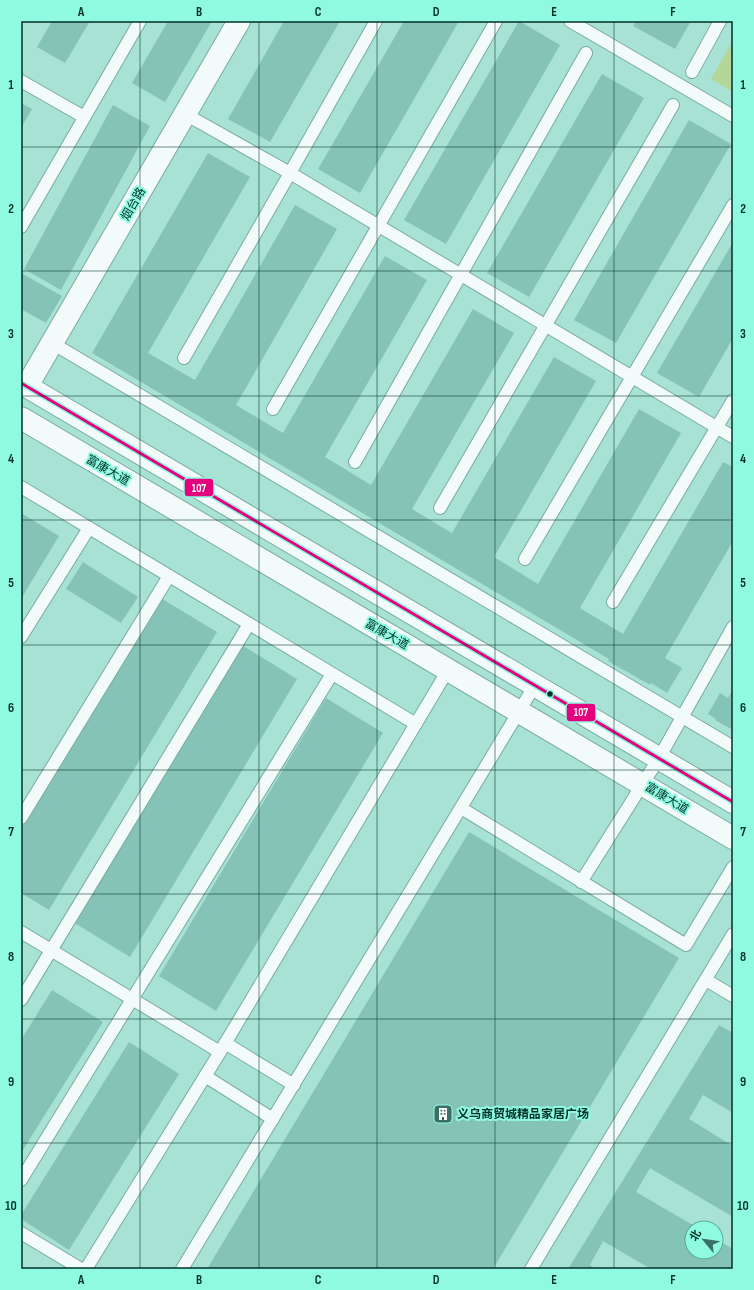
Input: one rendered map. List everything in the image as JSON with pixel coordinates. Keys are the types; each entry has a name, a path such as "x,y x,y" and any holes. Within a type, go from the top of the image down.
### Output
{"street":[{"name":"烟台路","path":"24,384 52,342 239,21"},
{"path":"24,384 733,802"},
{"name":"富康大道","path":"21,418 733,838"}],"lane":[{"path":"21,227 140,21"},
{"path":"184,358 376,21"},
{"path":"273,409 496,21"},
{"path":"570,21 733,116"},
{"path":"692,72 720,21"},
{"path":"355,462 586,54"},
{"path":"21,81 84,118"},
{"path":"440,508 673,105"},
{"path":"185,114 290,174 733,437"},
{"path":"525,559 733,206"},
{"path":"52,342 733,746"},
{"path":"613,602 733,400"},
{"path":"21,487 416,724"},
{"path":"21,637 89,528"},
{"path":"21,818 169,576"},
{"path":"21,1000 249,624"},
{"path":"581,882 659,758 733,627"},
{"path":"86,1269 223,1047 448,670"},
{"path":"21,1180 332,674"},
{"path":"182,1269 535,685"},
{"path":"461,808 686,945 733,867"},
{"path":"21,932 132,999 294,1085"},
{"path":"531,1269 733,934"},
{"path":"706,980 733,996"},
{"path":"205,1076 273,1119"},
{"path":"21,1232 81,1269"}],"green space":[{"path":"733,41 733,92 711,79"}],"building":[{"path":"52,21 90,21 65,63 37,47"},
{"path":"168,21 212,21 165,102 132,83"},
{"path":"284,21 340,21 270,142 228,119"},
{"path":"404,21 459,21 360,193 318,169"},
{"path":"519,21 560,45 446,244 404,220"},
{"path":"636,21 691,21 675,49 633,26"},
{"path":"602,74 644,98 529,297 487,273"},
{"path":"21,103 32,109 21,128"},
{"path":"113,105 150,126 61,290 24,269"},
{"path":"689,120 731,144 616,343 574,320"},
{"path":"208,153 250,177 148,353 195,380 295,205 337,229 236,405 283,433 385,256 427,280 325,457 371,485 473,309 514,333 412,509 452,533 554,357 596,381 494,557 538,584 639,409 681,433 580,608 623,634 723,462 733,467 733,541 665,658 682,668 667,693 608,661 609,659 92,353"},
{"path":"733,242 733,338 699,397 657,373"},
{"path":"21,273 62,296 46,323 21,309"},
{"path":"21,513 59,536 21,599"},
{"path":"83,562 138,597 121,623 66,589"},
{"path":"159,597 217,632 49,910 21,893 21,828"},
{"path":"240,644 297,679 130,957 73,922"},
{"path":"733,690 733,730 715,720 716,719 708,714 720,693 728,698"},
{"path":"326,698 383,733 216,1011 159,976"},
{"name":"义乌商贸城精品家居广场","path":"469,832 679,958 493,1269 207,1269"},
{"path":"52,990 103,1022 21,1153 21,1040"},
{"path":"719,1025 733,1033 733,1113 703,1095 689,1119 733,1146 733,1217 650,1168 636,1192 684,1220 684,1260 724,1260 724,1244 733,1249 733,1269 651,1269 603,1241 590,1265 596,1269 568,1269"},
{"path":"129,1042 179,1074 69,1250 21,1219 21,1215"}],"transit line":[{"name":"107","path":"21,383 733,802"}],"place":[{"name":"义乌商贸城精品家居广场","path":"443,1114"}]}
